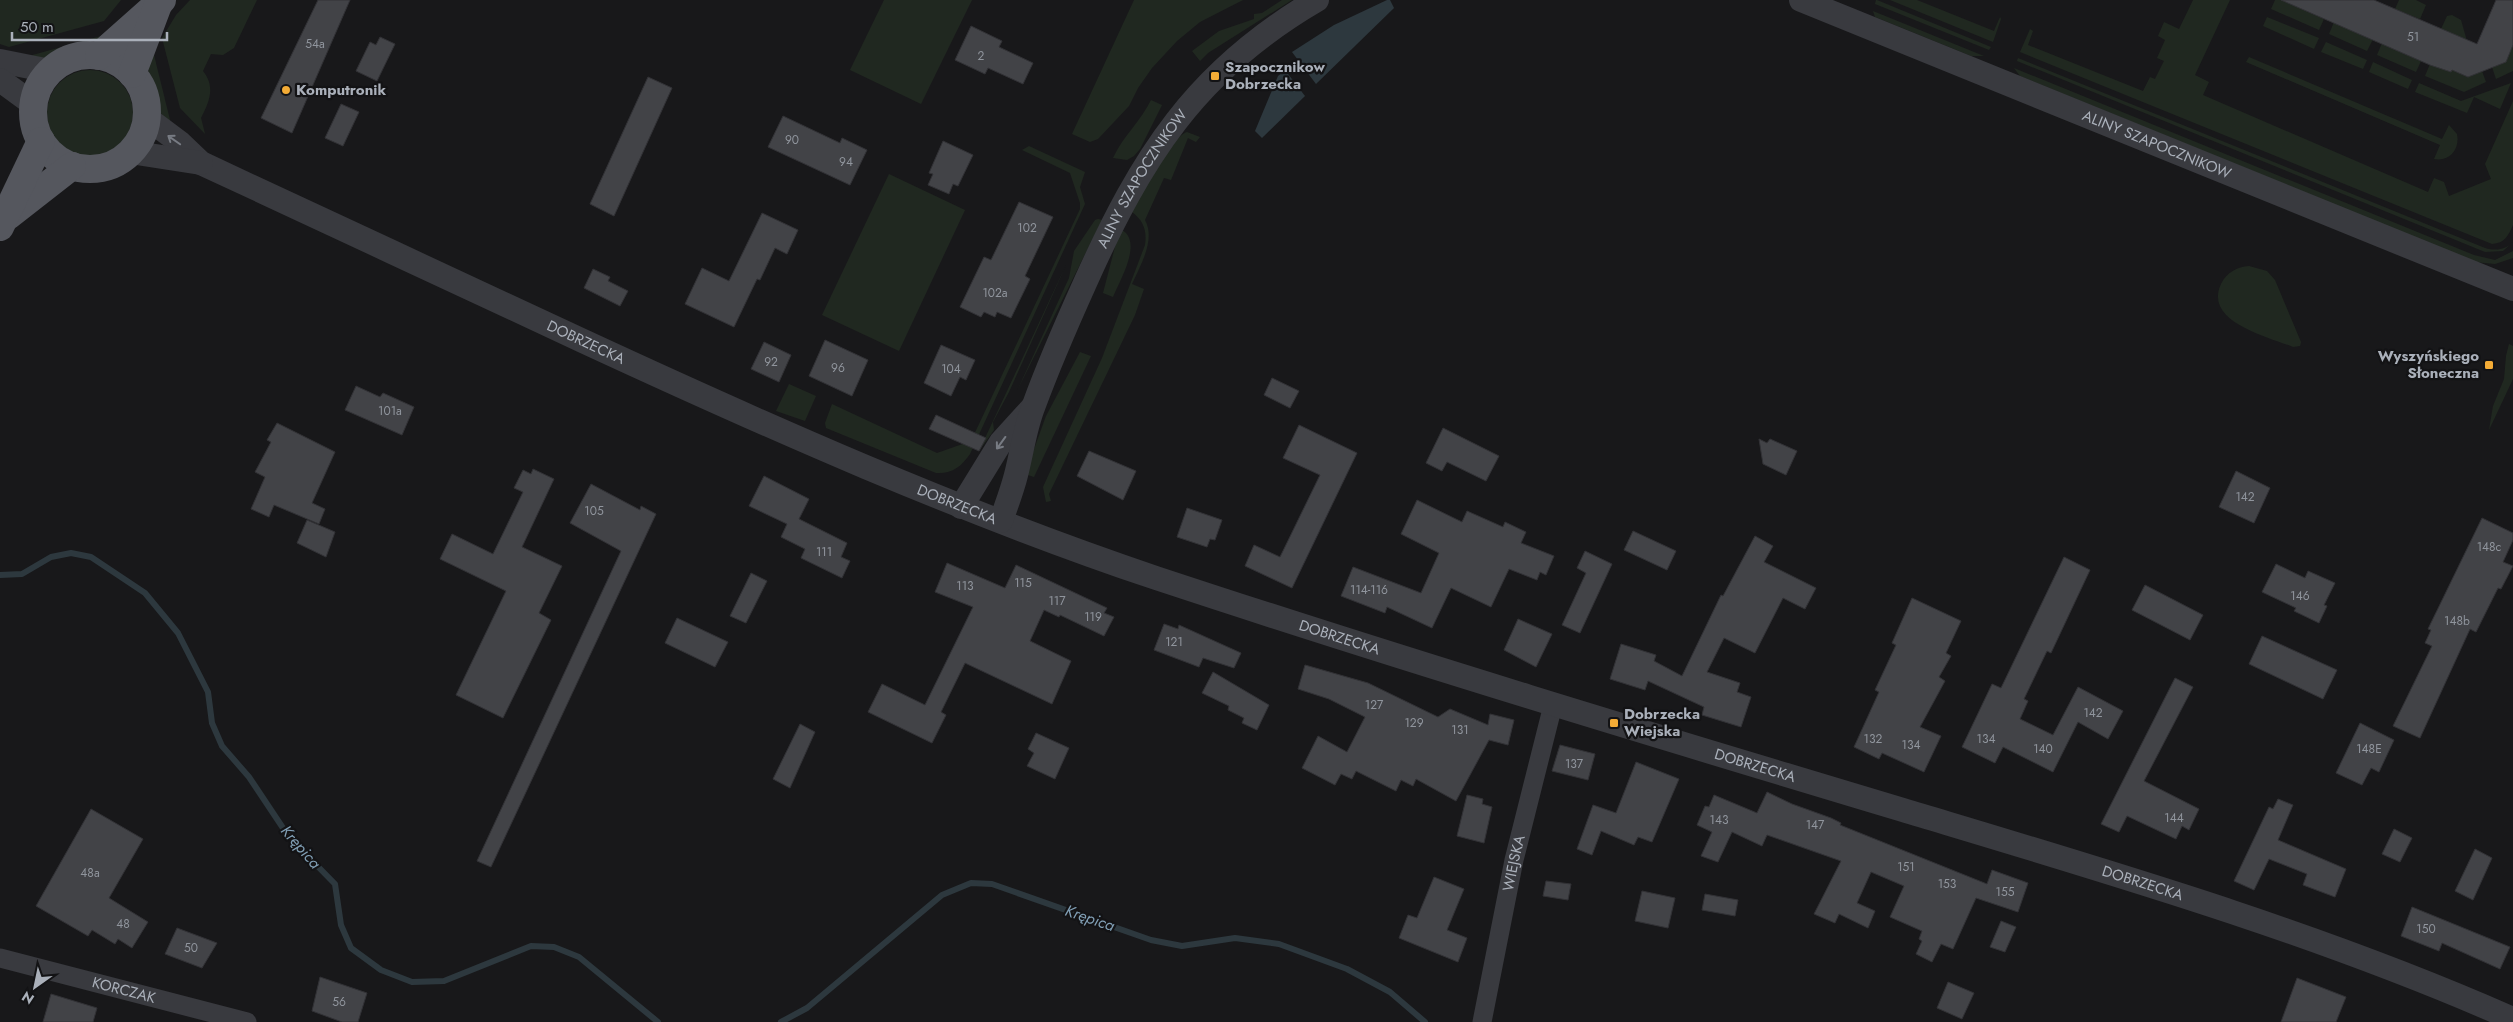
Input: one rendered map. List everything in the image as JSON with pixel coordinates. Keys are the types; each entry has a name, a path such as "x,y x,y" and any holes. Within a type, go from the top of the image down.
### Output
{"main road":[{"path":"99,56 161,1"},
{"path":"132,74 161,1"},
{"path":"99,56 112,59 132,74 141,87 146,102 147,118 138,142 130,152 117,162 103,167 87,169 72,166 54,156 41,141 33,117 34,104 36,92 50,71 72,58 99,56"},
{"path":"3,223 41,141"},
{"path":"3,223 72,166"}],"street":[{"name":"ALINY SZAPOCZNIKOW","path":"1001,521 1016,477 1033,407 1076,304 1134,181 1156,147 1186,108 1233,59 1277,25 1317,0"},
{"name":"ALINY SZAPOCZNIKOW","path":"1801,0 2513,289"},
{"path":"0,61 50,71"},
{"path":"0,80 34,104"},
{"path":"147,118 179,142 201,163"},
{"path":"130,152 201,163"},
{"name":"DOBRZECKA","path":"201,163 774,429 961,507 1150,576 1553,705 2093,868 2243,916 2412,977 2513,1020"},
{"name":"ALINY SZAPOCZNIKOW","path":"961,507 1000,442 1033,407"},
{"name":"WIEJSKA","path":"1482,1022 1514,860 1553,705"},
{"name":"KORCZAK","path":"0,958 247,1022"}],"shaded area":[{"path":"0,0 121,0 104,21 9,47 0,44"},
{"path":"190,0 257,0 234,48 223,55 211,54 203,71 207,77 210,89 209,100 201,118 205,134 180,108 162,38 176,15"},
{"path":"884,0 972,0 921,104 850,70"},
{"path":"1134,0 1243,0 1200,22 1177,41 1152,68 1138,88 1129,106 1098,139 1090,142 1072,134"},
{"path":"1282,0 1292,0 1208,53 1200,61 1192,51 1219,31 1254,19 1254,14 1262,13"},
{"path":"1390,0 1394,8 1316,84 1292,52 1334,25"},
{"path":"1876,0 1991,47 1989,50 1875,4"},
{"path":"1890,0 1917,0 1994,31 2000,17 2001,19 1993,42"},
{"path":"2193,0 2230,0 2195,75 2209,82 2203,95 2428,192 2434,178 2444,182 2449,196 2491,179 2485,164 2513,101 2513,225 2508,236 2500,242 2492,244 2020,52 2030,29 2033,31 2028,45 2143,91 2150,77 2155,79 2164,61 2157,58 2165,40 2158,36 2164,22 2179,29"},
{"path":"2275,0 2302,0 2299,8 2324,19 2319,30 2271,9"},
{"path":"2399,0 2416,0 2426,5 2420,19 2395,9"},
{"path":"1873,11 1984,56 1971,56 1875,17"},
{"path":"2452,15 2461,20 2467,41 2441,29 2447,16"},
{"path":"2267,17 2319,38 2314,49 2263,26"},
{"path":"2334,22 2373,39 2367,51 2329,34"},
{"path":"108,34 92,47 70,51 47,60 29,56"},
{"path":"2326,42 2367,60 2363,69 2321,52"},
{"path":"2382,43 2421,61 2416,72 2377,55"},
{"path":"2513,45 2513,71 2496,79 2492,67"},
{"path":"149,52 154,55 171,124 158,109 151,91 148,72"},
{"path":"2249,57 2442,139 2449,125 2457,134 2457,145 2449,156 2434,159 2440,145 2246,62"},
{"path":"2018,58 2485,248 2500,249 2507,247 2513,242 2503,251 2485,252 2017,61"},
{"path":"2373,62 2412,80 2408,89 2369,72"},
{"path":"2430,64 2450,72 2452,70 2482,71 2486,82 2464,92 2425,76"},
{"path":"2014,68 2474,255 2495,260 2513,251 2513,258 2495,264 2475,262 2020,76"},
{"path":"90,70 114,77 126,89 133,113 126,137 114,149 90,156 66,149 54,137 47,113 54,89 66,77"},
{"path":"1285,70 1305,96 1262,138 1255,131 1278,76"},
{"path":"2419,83 2461,101 2511,83 2500,109 2474,97 2467,113 2415,92"},
{"path":"1151,100 1162,105 1140,149 1127,160 1113,158 1142,115"},
{"path":"1187,132 1200,137 1196,142 1188,138 1171,180 1164,178 1145,220 1149,236 1148,244 1143,261 1132,284 1144,289 1135,315 1049,494 1051,501 1046,502 1043,487 1102,358 1145,245 1146,235 1144,227 1132,212 1165,155 1180,136"},
{"path":"1029,146 1085,172 1080,187 1085,204 970,454 956,469 936,473 826,428 825,423 832,404 937,453 971,441 1080,209 1080,203 1070,173 1022,150"},
{"path":"889,174 965,210 899,351 822,315"},
{"path":"1095,220 1102,220 1017,391 1069,278 1074,251"},
{"path":"1122,230 1128,236 1130,252 1128,262 1113,297 1103,293 1116,243"},
{"path":"1066,265 1009,392 993,422 994,430 979,451"},
{"path":"2249,266 2267,271 2275,280 2301,342 2300,346 2293,347 2255,333 2230,318 2221,308 2218,297 2223,280 2233,271"},
{"path":"2509,344 2513,346 2513,379 2489,430 2493,406 2504,379"},
{"path":"1080,352 1091,356 1034,477 1025,474 1046,416"},
{"path":"789,384 816,396 805,421 776,411"}],"building":[{"path":"318,0 350,0 292,133 261,118"},
{"path":"2281,0 2374,0 2477,44 2496,0 2513,0 2513,45 2506,62 2468,77 2452,70 2451,72 2430,65"},
{"path":"971,26 1002,41 999,47 1033,63 1023,84 988,68 985,74 955,60"},
{"path":"380,37 395,44 377,81 356,71 370,42 376,45"},
{"path":"648,77 672,88 614,216 590,204"},
{"path":"341,104 359,112 343,146 325,138"},
{"path":"783,116 840,143 842,138 867,150 850,185 768,147"},
{"path":"943,141 973,155 958,186 953,184 949,194 928,185 933,174 929,173"},
{"path":"1019,202 1053,217 1025,276 1030,279 1011,318 997,312 995,317 984,312 981,317 960,307 984,257 991,260"},
{"path":"762,213 798,230 787,254 775,248 760,280 757,279 734,327 685,304 702,268 729,281"},
{"path":"593,269 610,277 608,281 628,291 620,306 584,288"},
{"path":"825,340 868,360 852,396 809,376"},
{"path":"764,342 791,355 779,382 751,369"},
{"path":"941,345 975,360 966,380 960,377 951,396 924,383"},
{"path":"1272,378 1299,391 1290,408 1264,395"},
{"path":"356,386 380,397 383,393 414,407 402,435 345,410"},
{"path":"936,415 986,438 979,451 929,429"},
{"path":"277,423 335,452 312,503 325,509 319,524 274,505 269,517 251,509 265,477 255,472 271,442 267,440"},
{"path":"1299,425 1357,453 1292,588 1245,566 1254,545 1280,557 1320,475 1283,458"},
{"path":"1443,428 1499,456 1486,481 1447,462 1442,471 1426,463"},
{"path":"1759,439 1767,443 1770,439 1797,451 1786,475 1763,464"},
{"path":"1089,451 1136,471 1123,500 1077,476"},
{"path":"533,469 554,479 522,547 562,566 539,613 551,620 503,718 456,695 506,591 440,559 452,534 493,554 523,492 514,488 523,470 531,474"},
{"path":"2236,471 2270,488 2254,523 2219,507"},
{"path":"764,476 809,499 799,519 847,543 841,557 850,561 842,578 801,558 805,549 781,537 787,524 749,506"},
{"path":"591,484 640,510 641,506 656,514 491,867 477,861 621,551 570,523"},
{"path":"1417,500 1462,522 1467,511 1503,527 1505,522 1526,532 1521,543 1554,556 1546,575 1540,572 1537,580 1509,569 1491,607 1451,588 1432,628 1387,607 1385,613 1341,596 1353,567 1421,593 1439,553 1401,534"},
{"path":"1187,508 1222,520 1215,540 1210,539 1207,547 1177,537"},
{"path":"2482,518 2513,533 2513,540 2503,562 2513,566 2501,589 2498,588 2476,632 2470,629 2420,738 2393,726 2432,646 2425,643 2431,630 2428,629"},
{"path":"307,520 335,532 326,557 297,543"},
{"path":"1633,531 1676,551 1667,570 1624,550"},
{"path":"1755,536 1773,546 1764,562 1816,588 1805,609 1783,598 1755,653 1724,638 1707,672 1740,683 1737,692 1751,697 1741,727 1702,715 1704,707 1648,681 1645,690 1610,679 1621,644 1656,655 1654,661 1682,676 1721,595 1723,596"},
{"path":"1585,551 1612,564 1580,633 1562,625 1586,573 1577,568"},
{"path":"2064,557 2090,570 2051,653 2047,651 2024,699 2028,701 2020,719 2053,735 2078,687 2123,711 2108,739 2078,722 2053,772 2003,747 1995,763 1962,747 1992,684 2001,688"},
{"path":"947,563 1005,588 1016,565 1107,608 1104,613 1114,617 1104,636 1060,615 1059,617 1044,610 1030,641 1071,661 1052,704 965,663 941,712 946,715 932,743 868,712 882,684 925,705 973,607 935,592"},
{"path":"2276,564 2305,578 2308,571 2335,583 2324,605 2327,606 2319,623 2294,611 2296,608 2262,592"},
{"path":"751,573 767,581 746,623 730,616"},
{"path":"2145,585 2203,615 2190,640 2132,610"},
{"path":"1912,598 1961,621 1946,653 1951,656 1939,677 1945,681 1920,727 1941,736 1924,772 1882,753 1879,759 1854,747 1879,692 1875,690 1896,645 1892,643"},
{"path":"677,618 728,642 715,667 665,643"},
{"path":"1518,619 1552,634 1536,667 1504,650"},
{"path":"1164,624 1178,629 1179,625 1241,653 1234,668 1203,658 1199,667 1154,650"},
{"path":"2262,636 2337,670 2323,699 2249,664"},
{"path":"1305,665 1368,683 1438,717 1450,709 1488,725 1490,714 1514,720 1508,745 1489,740 1456,801 1416,779 1413,786 1401,780 1396,791 1356,771 1352,779 1341,774 1335,785 1302,768 1318,736 1347,752 1365,717 1329,699 1298,689"},
{"path":"1213,672 1269,705 1257,730 1242,723 1244,718 1228,710 1229,706 1202,693"},
{"path":"2175,678 2193,687 2144,781 2199,809 2189,830 2182,826 2176,839 2127,816 2119,832 2101,824"},
{"path":"2360,723 2394,740 2379,772 2371,768 2362,785 2336,773"},
{"path":"800,724 815,732 790,788 773,779"},
{"path":"1036,733 1069,748 1055,779 1027,766 1034,753 1028,749"},
{"path":"1560,745 1595,754 1588,780 1552,771"},
{"path":"1636,762 1679,779 1652,842 1638,837 1634,845 1601,831 1592,855 1577,849 1593,805 1616,813"},
{"path":"1767,792 1792,804 1831,818 1841,823 1840,825 1987,884 1992,870 2028,883 2018,912 1976,898 1953,949 1941,944 1932,962 1916,954 1922,941 1919,939 1922,931 1890,917 1904,886 1871,872 1857,903 1875,911 1868,928 1839,914 1835,923 1814,914 1841,861 1767,835 1762,846 1732,832 1718,862 1701,856 1712,832 1697,825 1705,806 1709,807 1714,795 1757,813"},
{"path":"1467,795 1483,799 1482,804 1492,807 1484,843 1457,836"},
{"path":"2278,799 2293,805 2278,840 2346,869 2335,897 2303,885 2307,874 2269,859 2254,890 2234,881 2269,807 2273,809"},
{"path":"91,809 143,839 109,898 148,922 132,948 118,939 115,944 92,930 88,936 36,906"},
{"path":"2394,829 2412,838 2400,862 2382,854"},
{"path":"2475,849 2492,858 2473,900 2455,891"},
{"path":"1434,877 1464,889 1447,930 1467,938 1458,962 1399,938 1408,915 1417,918"},
{"path":"1546,881 1571,884 1568,900 1543,896"},
{"path":"1642,891 1675,898 1668,928 1635,921"},
{"path":"1705,894 1738,900 1735,916 1702,910"},
{"path":"2412,907 2510,947 2500,969 2442,943 2439,951 2401,936"},
{"path":"2001,921 2016,927 2005,952 1990,947"},
{"path":"177,928 217,943 202,968 165,954"},
{"path":"320,977 367,993 358,1022 342,1022 312,1011"},
{"path":"2297,978 2346,997 2336,1022 2281,1022"},
{"path":"1948,982 1974,993 1962,1019 1937,1008"},
{"path":"51,994 97,1008 93,1022 43,1022"}],"waterway":[{"name":"Krępica","path":"0,575 22,574 51,557 71,553 91,557 145,593 178,633 208,692 212,723 222,746 249,777 289,837 335,884 341,925 351,948 381,970 412,982 444,981 531,946 554,947 579,957 658,1022"},
{"name":"Krępica","path":"781,1022 807,1008 942,895 971,883 992,884 1151,940 1182,946 1235,938 1279,944 1347,969 1390,992 1425,1022"}],"place":[{"name":"Szapocznikow Dobrzecka","path":"1215,76"},
{"name":"Komputronik","path":"286,90"},
{"name":"Wyszyńskiego Słoneczna","path":"2489,365"},
{"name":"Dobrzecka Wiejska","path":"1614,723"}]}
